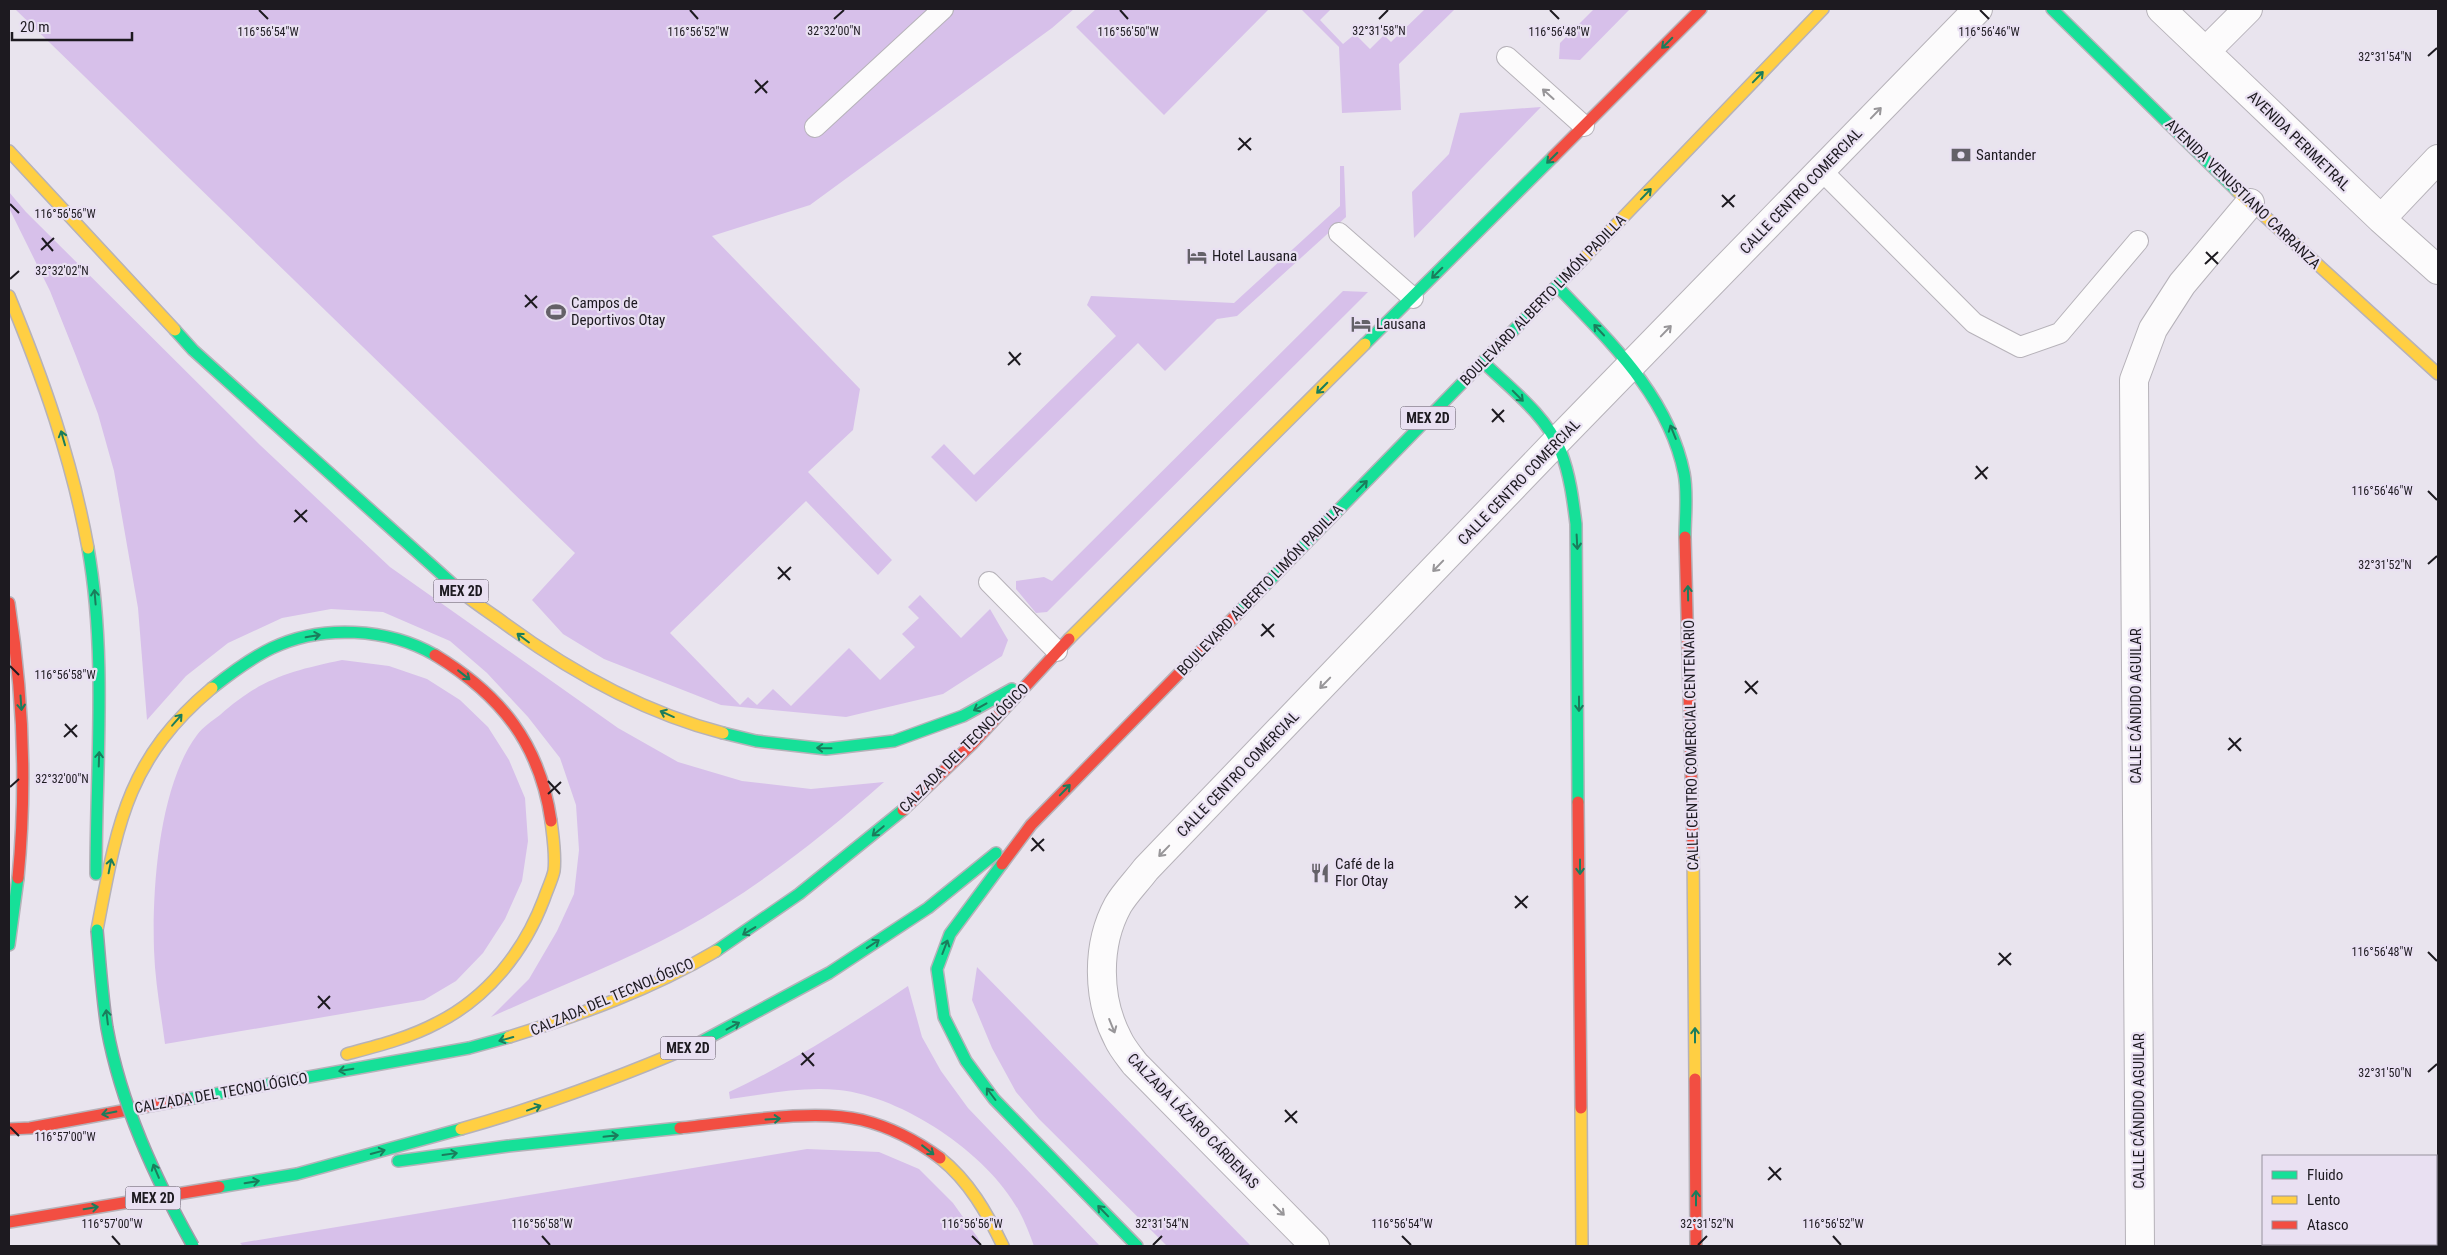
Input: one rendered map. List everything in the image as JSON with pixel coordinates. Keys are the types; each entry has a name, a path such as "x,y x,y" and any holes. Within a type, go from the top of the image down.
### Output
{"main road":[{"name":"MEX 2D","path":"9,151 193,350 460,591 542,651 621,694 689,724 756,741 826,749 894,741 963,716 1038,675 1057,651 1701,9"},
{"name":"BOULEVARD ALBERTO LIMÓN PADILLA","path":"1030,825 1557,286 1823,9"},
{"name":"AVENIDA VENUSTIANO CARRANZA","path":"2052,9 2250,203 2438,374"},
{"name":"CALLE CENTRO COMERCIAL CENTENARIO","path":"1557,286 1632,366 1651,390 1668,420 1679,446 1684,474 1695,935 1696,1246"},
{"path":"9,296 56,413 77,489 92,566 100,660 100,729 96,840 97,930 110,1040 125,1095 174,1214 193,1246"},
{"path":"1483,362 1538,417 1556,442 1572,494 1576,524 1578,564 1582,1246"},
{"path":"9,603 18,671 23,747 19,846 9,944"},
{"path":"97,930 118,827 135,783 159,741 184,712 241,666 278,645 300,638 330,633 388,636 418,646 446,661 483,690 500,706 524,736 536,765 545,799 551,830 554,870 539,915 514,959 479,995 438,1023 383,1044 335,1057"},
{"name":"CALZADA DEL TECNOLÓGICO","path":"9,1128 30,1128 469,1048 526,1033 595,1007 692,965 758,925 840,863 928,788 1038,675"},
{"path":"9,944 10,824"},
{"name":"MEX 2D","path":"9,1222 297,1174 522,1112 616,1079 707,1040 837,968 928,908 1030,825"},
{"path":"1030,825 950,934 936,969 944,1017 966,1060 994,1100 1137,1246"},
{"path":"191,1098 306,1066"},
{"path":"297,1174 508,1146 768,1119 824,1116 862,1120 917,1141 952,1168 985,1208 1003,1246"}],"street":[{"name":"CALLE CENTRO COMERCIAL","path":"1102,978 1105,939 1118,905 1146,869 1556,442 1978,9"},
{"name":"AVENIDA PERIMETRAL","path":"2161,9 2381,219 2438,270"},
{"path":"2206,51 2248,9"},
{"path":"2381,219 2438,159"},
{"name":"CALLE CÁNDIDO AGUILAR","path":"2140,1246 2134,380 2153,329 2182,284 2250,203"},
{"name":"CALZADA LÁZARO CÁRDENAS","path":"1102,978 1107,1013 1118,1039 1135,1064 1315,1246"}],"lane":[{"path":"816,127 944,9"},
{"path":"1507,57 1584,126"},
{"path":"1821,170 1974,323 2020,347 2060,333 2138,241"},
{"path":"1339,233 1412,298"},
{"path":"989,582 1057,651"}],"shaded area":[{"name":"Campos de Deportivos Otay","path":"15,9 1074,9 1052,28 810,205 712,236 860,389 853,430 808,472 892,560 878,575 806,501 670,633 740,705 748,697 757,705 773,689 791,706 849,648 880,680 915,647 902,634 919,618 908,607 920,595 961,638 990,609 1008,640 1002,656 943,694 846,717 721,705 604,659 563,634 532,600 575,553"},
{"path":"1096,9 1269,9 1164,115 1076,27"},
{"path":"1301,9 1331,9 1320,20 1343,44 1355,34 1370,49 1384,35 1391,42 1425,9 1455,9 1399,64 1401,110 1342,113 1339,47"},
{"path":"1594,9 1630,9 1580,60 1559,59 1560,43"},
{"path":"1541,107 1414,238 1412,192 1449,154 1460,113"},
{"path":"1340,166 1344,166 1346,217 1237,316 1217,319 1165,371 1138,343 976,502 931,457 944,444 974,475 1116,336 1087,305 1091,296 1234,303 1340,206"},
{"path":"9,192 26,212 260,445 390,567 618,728 678,762 742,781 811,789 884,782 787,862 709,914 682,930 635,953 491,1017 529,979 557,931 574,894 579,850 576,805 560,758 528,717 487,673 450,641 383,612 331,609 282,618 228,643 186,676 147,720 138,608 114,471 98,414 76,356 50,291 9,208"},
{"path":"1343,291 1368,292 1047,612 1036,613 1016,589 1016,581 1044,577 1052,581"},
{"path":"342,660 389,666 427,679 460,700 488,727 509,760 525,798 528,841 522,881 505,919 483,953 456,981 424,1000 165,1044 155,962 155,897 160,838 174,781 184,756 202,729 262,685 276,678 307,668"},
{"path":"977,967 1251,1246 1167,1246 1039,1119 1016,1092 992,1048 972,1000"},
{"path":"908,986 922,1037 941,1071 968,1108 1100,1246 1034,1246 1019,1211 1005,1190 987,1169 942,1132 916,1116 890,1104 864,1095 825,1089 784,1091 730,1099 729,1092 821,1042"},
{"path":"807,1149 879,1152 919,1169 953,1203 978,1238 981,1246 243,1246 240,1243"}],"traffic: fast":[{"path":"2052,9 2237,191"},
{"path":"1365,344 1553,157"},
{"path":"1239,612 1584,258"},
{"path":"1557,286 1597,327 1634,371 1665,419 1676,445 1684,473 1686,497 1685,537"},
{"path":"175,330 193,350 457,588"},
{"path":"1483,362 1527,403 1546,426 1561,452 1569,479 1576,524 1578,802"},
{"path":"88,548 94,589 99,670 96,874"},
{"path":"212,688 241,666 264,652 291,640 312,635 355,632 376,635 397,639 435,655"},
{"path":"723,733 756,741 826,749 894,741 963,716 1012,689"},
{"path":"716,951 799,894 903,810"},
{"path":"697,1044 829,973 928,908 996,853"},
{"path":"1002,864 950,934 937,969 944,1017 966,1061 994,1099 1137,1246"},
{"path":"9,945 18,878"},
{"path":"97,930 107,1028 121,1085 130,1113 153,1167 193,1246"},
{"path":"187,1099 469,1048 509,1037"},
{"path":"398,1161 508,1146 680,1128"},
{"path":"219,1187 297,1174 461,1129"}],"traffic: slow":[{"path":"1584,258 1823,9"},
{"path":"9,151 175,330"},
{"path":"2237,191 2438,374"},
{"path":"9,296 45,389 65,451 88,548"},
{"path":"1069,639 1365,344"},
{"path":"457,588 525,638 578,672 634,701 693,724 723,733"},
{"path":"97,930 111,858 130,797 143,769 161,742 183,715 212,688"},
{"path":"347,1054 381,1045 437,1023 455,1013 488,987 515,955 526,937 536,919 552,878 555,859 551,821"},
{"path":"1693,846 1695,1079"},
{"path":"509,1037 615,1000 692,965 716,951"},
{"path":"461,1129 522,1111 581,1090 697,1044"},
{"path":"1581,1108 1582,1246"},
{"path":"940,1158 960,1177 976,1198 1003,1246"}],"traffic: jam":[{"path":"1553,157 1701,9"},
{"path":"1685,537 1693,846"},
{"path":"9,603 18,671 22,740 23,775 18,878"},
{"path":"1002,864 1031,825 1239,612"},
{"path":"903,810 972,744 1069,639"},
{"path":"435,655 479,687 514,724 538,768 546,793 551,821"},
{"path":"1578,802 1581,1108"},
{"path":"1695,1079 1696,1246"},
{"path":"9,1129 30,1128 187,1099"},
{"path":"680,1128 796,1116 820,1115 842,1117 862,1120 893,1131 913,1140 940,1158"},
{"path":"9,1222 219,1187"}],"place":[{"name":"Santander","path":"1961,155"},
{"name":"Hotel Lausana","path":"1197,256"},
{"name":"Campos de Deportivos Otay","path":"556,312"},
{"name":"Lausana","path":"1361,324"},
{"name":"Café de la Flor Otay","path":"1320,873"}]}
